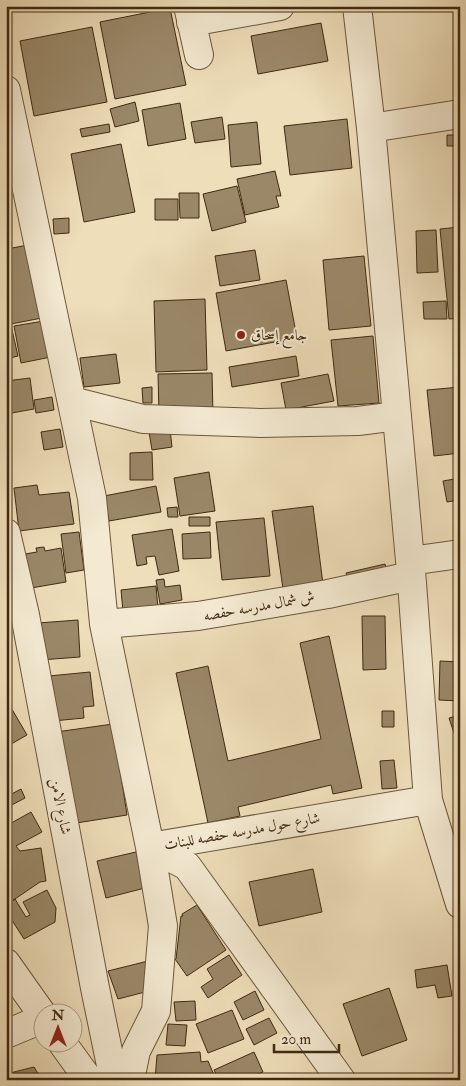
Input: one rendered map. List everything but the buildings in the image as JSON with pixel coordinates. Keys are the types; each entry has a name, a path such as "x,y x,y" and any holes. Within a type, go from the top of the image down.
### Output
{"street":[{"path":"198,55 190,14 280,6"},
{"path":"357,6 371,128 411,569 428,800 460,904"},
{"path":"6,90 10,132 72,401 92,498 104,624 150,847 163,926 156,1011 136,1051 130,1080"},
{"path":"371,128 460,114"},
{"path":"72,401 143,418 162,419 270,423 358,422 397,416"},
{"name":"شارع الامن","path":"6,533 25,615 93,979 114,1080"},
{"name":"ش شمال مدرسه حفصه","path":"104,624 198,616 328,594 460,554"},
{"name":"شارع حول مدرسه حفصه للبنات","path":"150,847 428,800"},
{"name":"شارع حول مدرسه حفصه للبنات","path":"150,847 186,866 341,1080"},
{"path":"6,964 35,1004"},
{"path":"6,1034 32,1023"},
{"path":"71,1054 89,1080"}],"place":[{"name":"جامع إسحاق","path":"241,335"}]}
